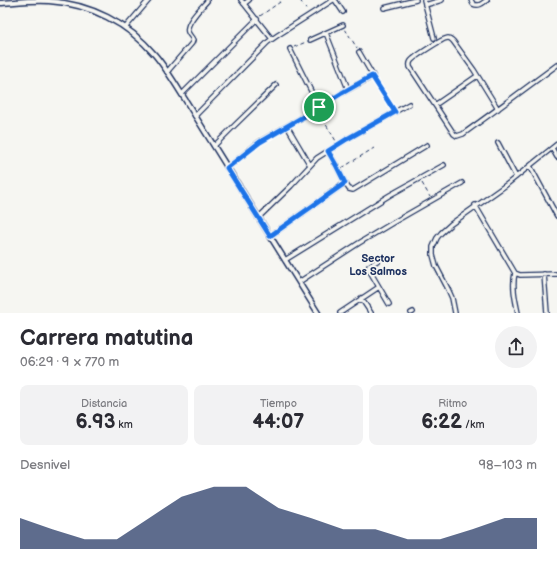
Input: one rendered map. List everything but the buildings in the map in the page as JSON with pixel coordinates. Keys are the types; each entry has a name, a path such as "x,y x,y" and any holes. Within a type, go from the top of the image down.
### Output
{"street":[{"path":"125,28 149,0"},
{"path":"241,0 272,39"},
{"path":"244,4 249,0"},
{"path":"195,116 272,39 334,0 343,12"},
{"path":"384,8 416,0"},
{"path":"424,0 434,38"},
{"path":"425,5 442,0"},
{"path":"471,0 473,4 477,6 487,0"},
{"path":"0,3 41,1 68,3 87,8 112,19 148,47 156,56 182,94 318,313"},
{"path":"167,72 192,43 193,40 189,33 188,27 192,19 207,1"},
{"path":"182,94 256,19"},
{"path":"310,40 343,25"},
{"path":"326,33 348,89"},
{"path":"498,109 453,41 448,38 435,44 410,63 410,67 454,134 457,136 464,134 498,109 557,65"},
{"path":"290,49 318,108"},
{"path":"227,168 260,142 372,76 360,52"},
{"path":"435,105 477,76"},
{"path":"214,146 276,86"},
{"path":"258,218 317,158 410,104"},
{"path":"287,126 310,165"},
{"path":"498,143 516,177"},
{"path":"455,313 448,289 434,260 432,252 437,238 446,228 516,177 557,144"},
{"path":"328,151 345,183 351,190 356,189 427,145"},
{"path":"552,148 557,157"},
{"path":"285,260 444,165"},
{"path":"530,166 557,216"},
{"path":"270,236 345,183"},
{"path":"299,282 358,243 462,184"},
{"path":"476,205 515,273 520,275 557,274"},
{"path":"377,261 368,268 389,304"},
{"path":"515,273 513,282 518,313"},
{"path":"544,274 547,313"},
{"path":"340,313 379,287"},
{"path":"361,298 371,313"}],"path":[{"path":"256,19 283,0"},
{"path":"300,0 310,15"},
{"path":"343,25 360,52"},
{"path":"290,49 310,40"},
{"path":"372,76 395,112"},
{"path":"318,108 338,145"},
{"path":"339,170 374,148"},
{"path":"420,178 432,200"}],"district":[{"name":"Sector Los Salmos","path":"378,264"}],"route":[{"path":"372,76 380,86 395,112 328,151 345,183 270,236 227,168 260,142 319,107 372,76"}]}
